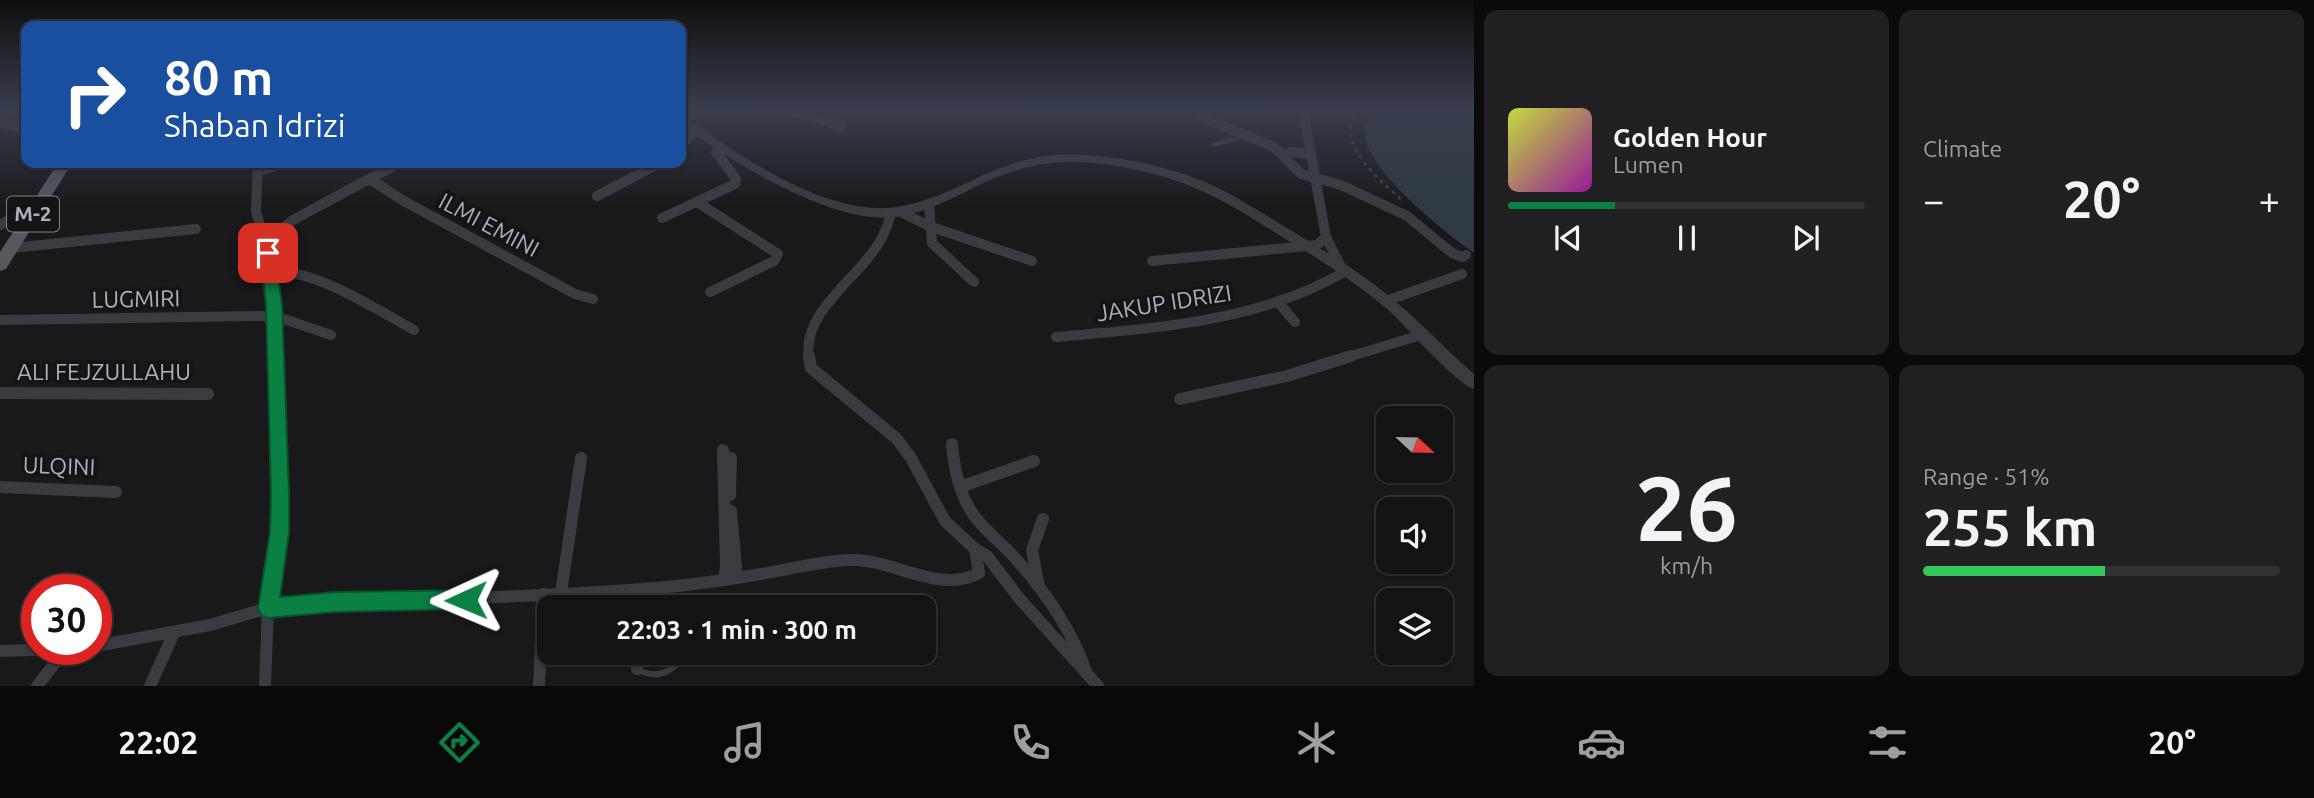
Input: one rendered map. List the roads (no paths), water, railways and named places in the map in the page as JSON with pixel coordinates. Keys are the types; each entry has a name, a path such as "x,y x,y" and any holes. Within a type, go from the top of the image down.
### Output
{"main road":[{"name":"M-2","path":"0,265 66,168"}],"street":[{"path":"714,142 755,168 795,188 863,211 897,214 1032,261"},
{"path":"1266,142 1301,174 1341,185 1398,211 1452,253 1462,257 1466,255"},
{"path":"1309,142 1326,237 1343,269"},
{"path":"662,218 736,182 734,174 716,152 720,146"},
{"path":"1283,155 1291,152 1311,154"},
{"path":"1098,686 1019,598 987,556 975,549 945,521 911,458 897,439 811,368 807,356 808,342 814,327 833,297 872,253 897,214 929,204 1014,165 1045,159 1077,158 1158,173 1198,184 1343,269 1386,301 1474,383"},
{"path":"258,168 256,211 271,271 274,317 279,532 268,608 265,686"},
{"path":"264,243 293,220 390,168"},
{"path":"597,196 650,168"},
{"name":"ILMI EMINI","path":"370,179 402,200 575,294 593,299"},
{"path":"697,202 778,254 774,261 710,292"},
{"path":"929,204 929,235 937,249 974,282"},
{"path":"0,225 11,219 32,216"},
{"path":"12,248 196,229"},
{"path":"1152,261 1320,244 1326,237"},
{"path":"271,271 282,269 304,276 414,330"},
{"name":"JAKUP IDRIZI","path":"1056,337 1156,327 1278,302 1319,289 1343,269"},
{"path":"1386,301 1462,274"},
{"path":"1278,302 1295,322"},
{"name":"LUGMIRI","path":"0,320 274,317 331,335"},
{"path":"1180,399 1287,376 1421,335"},
{"name":"ALI FEJZULLAHU","path":"0,393 208,394"},
{"path":"952,444 960,487 981,523 1041,591 1081,654 1087,673"},
{"path":"727,454 730,579"},
{"path":"561,593 581,458"},
{"path":"960,487 1034,461"},
{"name":"ULQINI","path":"0,487 116,492"},
{"path":"1041,591 1032,550 1043,519"},
{"path":"112,643 231,621 268,608 335,602 492,599 636,589 730,579 854,559 939,578 967,580 974,579 979,573 975,549"},
{"path":"636,589 636,595"},
{"path":"539,686 543,594"},
{"path":"150,686 174,633"},
{"path":"0,651 21,651"},
{"path":"37,686 54,665"},
{"path":"636,665 637,669"}],"lane":[{"path":"1213,145 1224,142"},
{"path":"637,669 645,675 653,676 675,669 678,665"}]}
